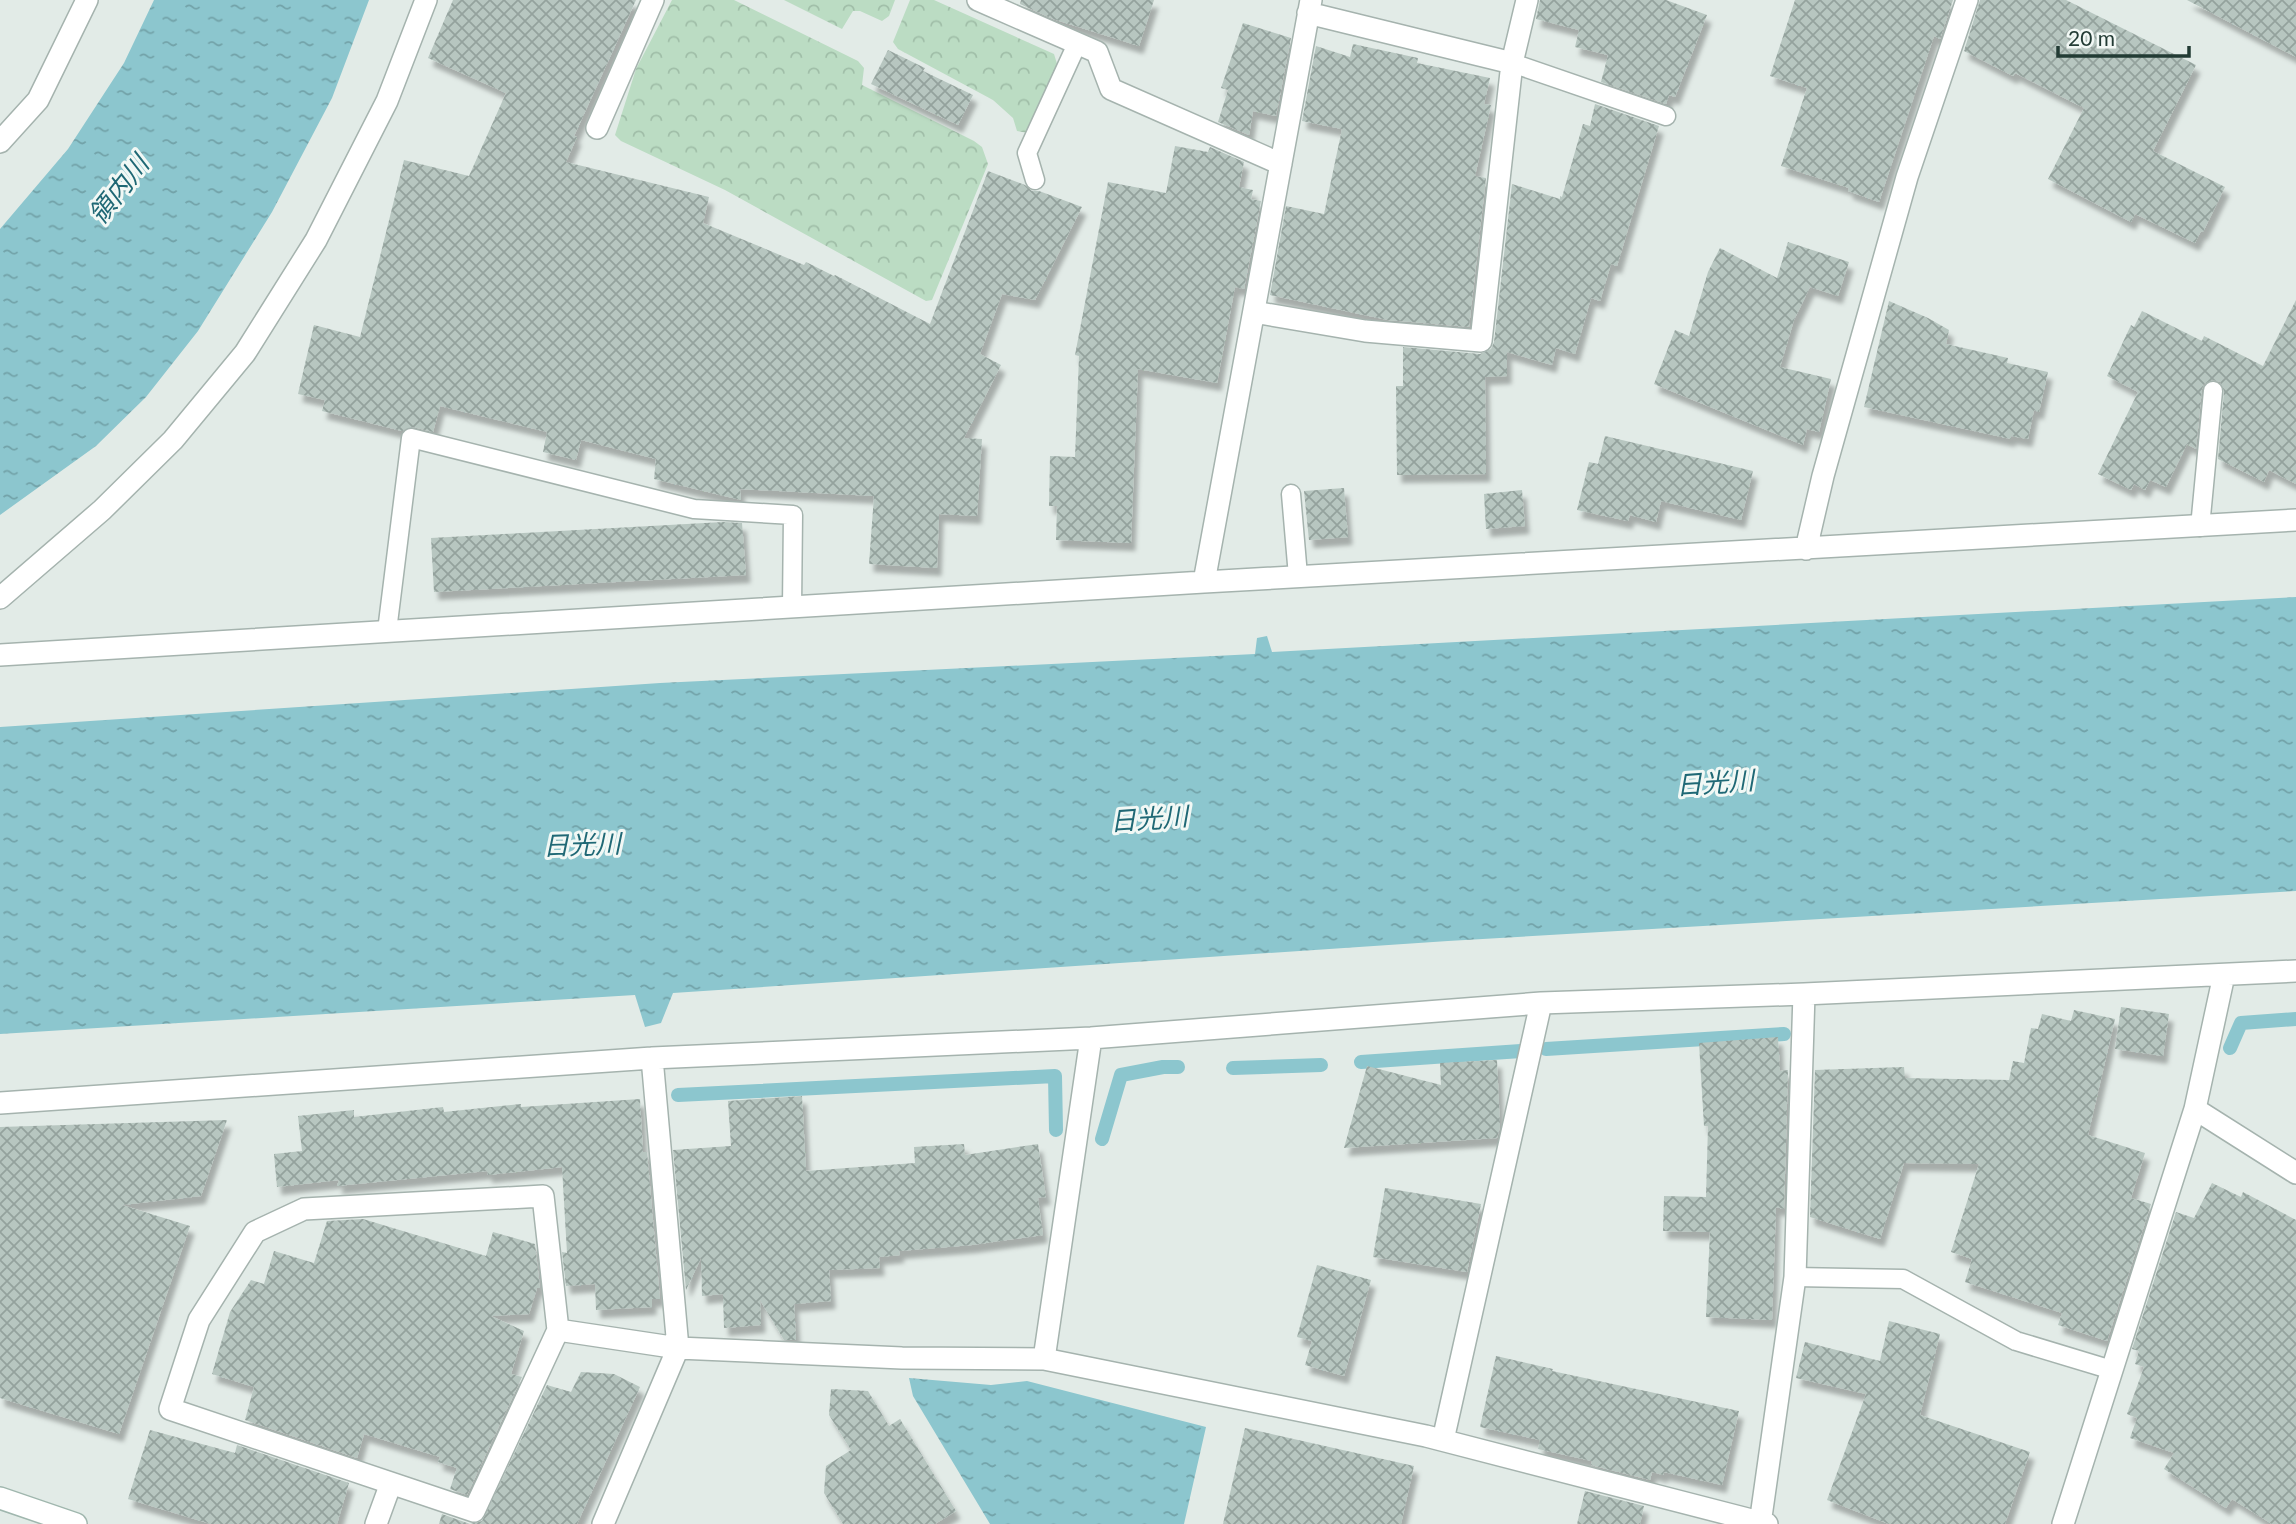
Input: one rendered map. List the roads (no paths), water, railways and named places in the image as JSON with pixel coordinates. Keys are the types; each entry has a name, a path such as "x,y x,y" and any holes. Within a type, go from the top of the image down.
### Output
{"street":[{"path":"0,142 38,100 87,0"},
{"path":"0,598 102,510 173,440 245,353 316,240 387,101 426,0"},
{"path":"597,128 653,0"},
{"path":"978,0 1097,52 1111,89 1281,164"},
{"path":"1254,312 1365,331 1481,341 1512,63 1527,0"},
{"path":"1806,549 1823,476 1907,177 1967,0"},
{"path":"1204,582 1310,6 1512,63"},
{"path":"0,655 1297,576 2296,520"},
{"path":"0,1103 652,1058 1091,1038 1541,1003 1804,994 2296,971"},
{"path":"2063,1524 2195,1109 2224,975"},
{"path":"558,1331 678,1348 902,1358 1044,1359 1443,1440 1762,1523 1795,1277 1804,994"},
{"path":"1443,1440 1541,1003"},
{"path":"1044,1359 1091,1038"},
{"path":"603,1524 678,1348 652,1058"},
{"path":"2195,1109 2296,1174"},
{"path":"543,1196 558,1331 474,1511 170,1409 199,1320 255,1232 304,1209 543,1196"},
{"path":"376,1524 391,1483"},
{"path":"0,1498 76,1524"}],"lane":[{"path":"1035,180 1027,153 1077,44"},
{"path":"1512,63 1666,116"},
{"path":"2200,527 2213,391"},
{"path":"387,631 411,438 694,509 793,515 792,607"},
{"path":"1291,494 1297,576"},
{"path":"1795,1277 1903,1279 2016,1341 2112,1370"}],"water":[{"name":"領内川","path":"154,0 369,0 332,98 272,212 198,331 146,397 96,446 0,515 0,229 68,149 124,63"},
{"name":"日光川","path":"2296,597 2296,891 1448,941 673,993 661,1023 645,1027 635,995 0,1034 0,727 660,683 1255,654 1257,638 1267,636 1272,652"},
{"path":"909,1378 991,1385 1027,1381 1206,1427 1184,1524 990,1524 913,1396"}],"waterway":[{"path":"2230,1048 2241,1023 2296,1019"},
{"path":"1546,1049 1784,1034"},
{"path":"1361,1062 1521,1051"},
{"path":"1233,1068 1321,1065"},
{"path":"1102,1139 1121,1075 1178,1067"},
{"path":"678,1095 1055,1076 1056,1130"}]}
